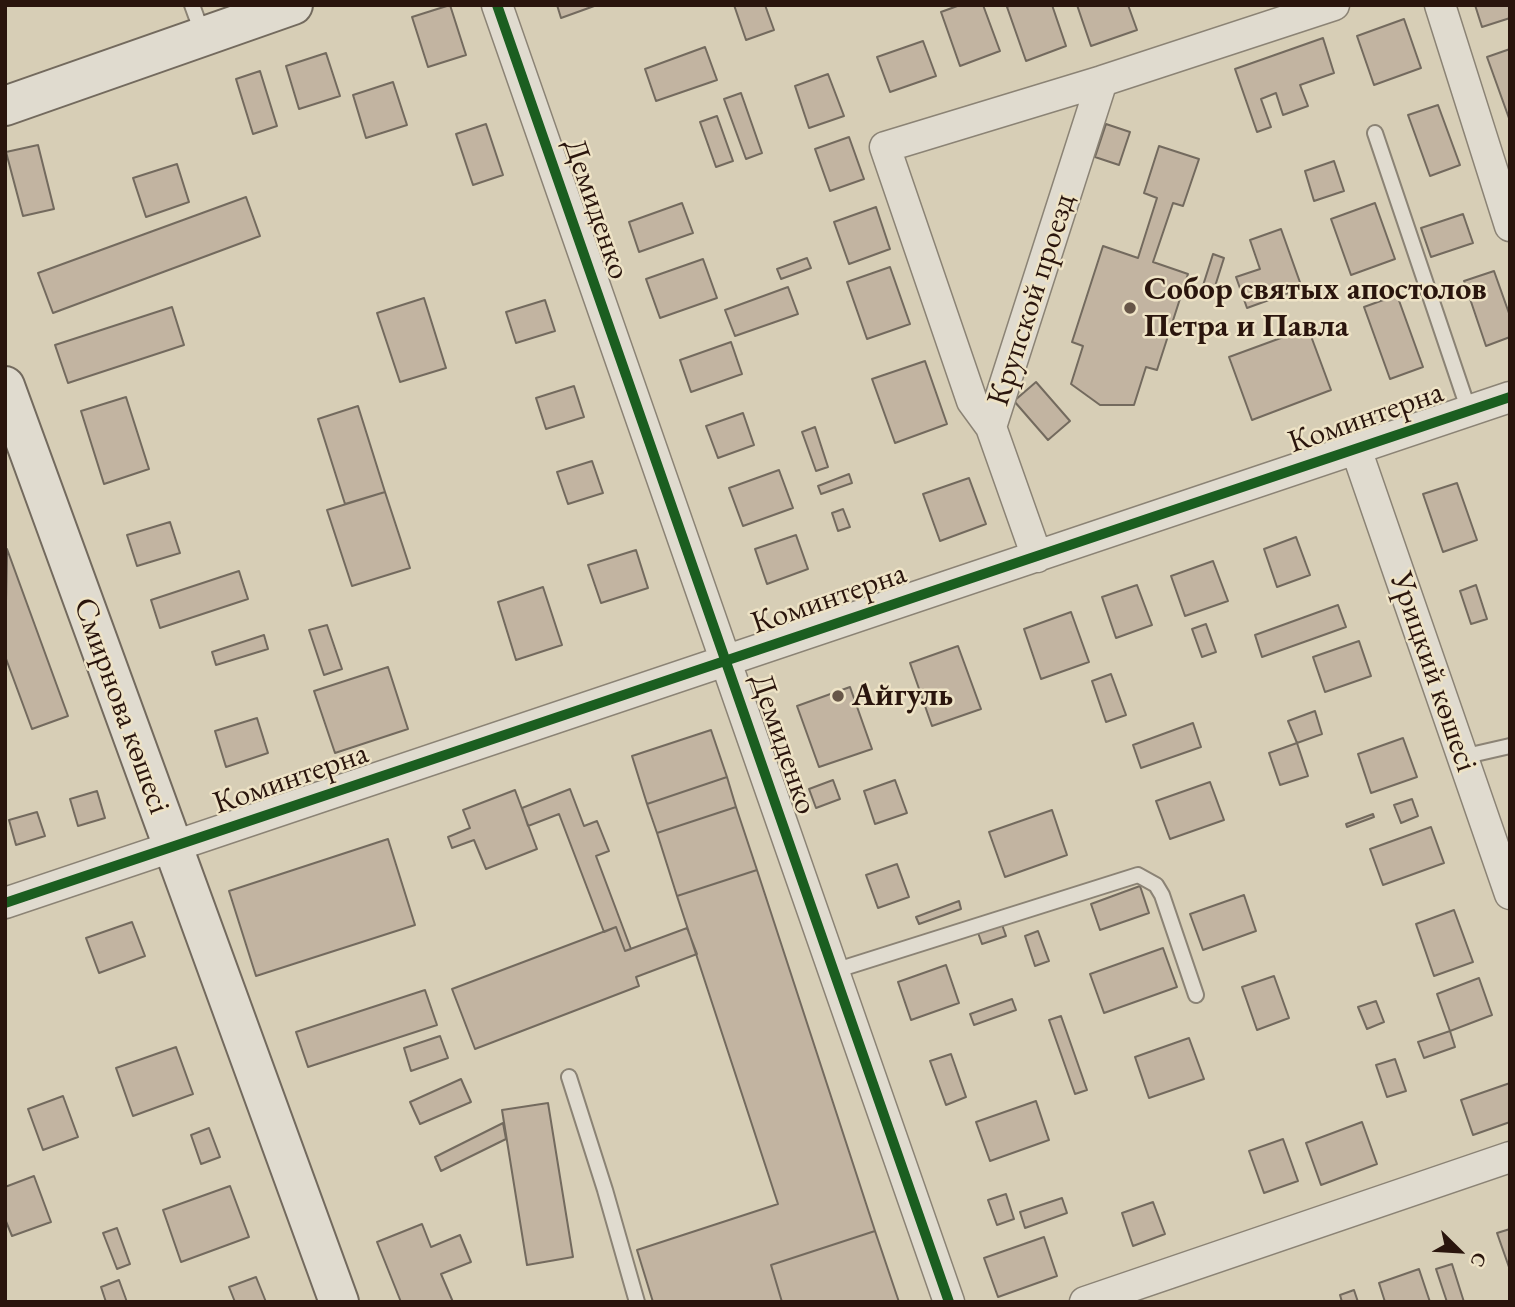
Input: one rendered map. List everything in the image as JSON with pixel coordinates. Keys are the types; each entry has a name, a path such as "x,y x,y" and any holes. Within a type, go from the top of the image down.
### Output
{"street":[{"path":"5,106 197,21 293,5"},
{"name":"Демиденко","path":"497,5 949,1302"},
{"path":"992,427 972,401 885,147 1102,81 1334,5"},
{"path":"1440,5 1510,226"},
{"name":"Крупской проезд","path":"1037,556 992,427 1102,81"},
{"name":"Смирнова көшесі","path":"5,386 339,1302"},
{"name":"Коминтерна","path":"5,903 1510,397"},
{"name":"Урицкий көшесі","path":"1356,449 1510,894"},
{"path":"1085,1302 1510,1157"}],"lane":[{"path":"1375,133 1469,411"},
{"path":"1462,757 1510,746"},
{"path":"834,971 1139,875 1156,884 1162,895 1196,995"},
{"path":"569,1077 637,1302"}],"building":[{"path":"450,5 466,55 428,67 412,17"},
{"path":"557,5 597,5 561,18"},
{"path":"734,5 765,5 774,30 746,40"},
{"path":"960,5 983,5 1000,51 960,66 941,12"},
{"path":"1052,5 1066,46 1026,61 1007,7"},
{"path":"1077,5 1128,5 1137,30 1091,46"},
{"path":"1475,5 1510,5 1510,18 1482,27"},
{"path":"1404,19 1421,68 1374,85 1357,36"},
{"path":"1323,38 1334,73 1300,85 1308,106 1283,115 1276,93 1261,99 1271,127 1257,132 1235,69"},
{"path":"923,41 936,76 890,92 877,57"},
{"path":"705,47 717,80 656,101 645,69"},
{"path":"1510,49 1510,121 1487,57"},
{"path":"326,53 340,96 299,109 286,66"},
{"path":"260,71 277,126 253,134 236,79"},
{"path":"828,74 844,116 809,128 795,86"},
{"path":"393,82 407,125 366,138 353,95"},
{"path":"741,93 762,153 746,159 724,99"},
{"path":"1438,105 1460,165 1430,176 1408,115"},
{"path":"717,116 733,161 716,167 700,122"},
{"path":"486,124 503,175 473,185 456,134"},
{"path":"1106,124 1130,132 1119,165 1095,157"},
{"path":"849,137 864,179 830,191 815,149"},
{"path":"38,145 54,209 23,216 6,152"},
{"name":"Собор святых апостолов Петра и Павла","path":"1159,146 1199,159 1183,206 1173,203 1153,262 1188,274 1157,370 1146,367 1134,405 1100,405 1071,384 1083,346 1072,342 1103,246 1138,258 1157,198 1144,193"},
{"path":"1334,161 1344,191 1314,201 1305,171"},
{"path":"177,164 189,202 146,217 133,178"},
{"path":"246,197 260,236 53,313 38,273"},
{"path":"682,203 693,233 639,252 629,222"},
{"path":"1375,203 1395,259 1351,275 1331,219"},
{"path":"876,207 890,249 849,264 834,222"},
{"path":"1463,214 1473,243 1431,257 1421,228"},
{"path":"1281,229 1302,288 1247,308 1236,277 1260,269 1250,240"},
{"path":"1213,254 1224,258 1211,299 1200,295"},
{"path":"807,258 811,268 781,279 777,269"},
{"path":"703,259 717,298 660,318 646,279"},
{"path":"890,267 910,324 867,339 847,282"},
{"path":"1494,271 1510,316 1510,337 1486,346 1464,281"},
{"path":"788,287 798,314 735,336 725,310"},
{"path":"1397,295 1423,367 1390,379 1364,307"},
{"path":"424,298 446,368 400,382 377,313"},
{"path":"545,300 555,331 516,343 506,312"},
{"path":"172,307 184,345 68,383 55,345"},
{"path":"1308,328 1331,390 1252,420 1229,357"},
{"path":"731,342 742,374 691,392 680,360"},
{"path":"925,361 947,424 895,443 872,379"},
{"path":"1036,382 1070,421 1048,440 1014,401"},
{"path":"574,386 584,417 546,429 536,398"},
{"path":"126,397 149,469 104,484 81,411"},
{"path":"358,406 385,492 345,504 318,419"},
{"path":"743,413 754,445 718,458 706,426"},
{"path":"815,427 828,467 816,471 802,432"},
{"path":"592,461 603,493 568,504 557,472"},
{"path":"779,470 793,508 743,526 729,488"},
{"path":"849,474 852,483 821,494 818,486"},
{"path":"969,478 986,524 940,541 923,494"},
{"path":"1457,483 1477,540 1443,552 1423,494"},
{"path":"385,492 410,568 352,586 327,510"},
{"path":"843,509 850,527 838,531 832,513"},
{"path":"170,522 180,553 137,566 127,535"},
{"path":"796,535 808,569 767,584 755,549"},
{"path":"1296,537 1310,575 1277,587 1264,549"},
{"path":"7,549 68,716 32,729 5,656"},
{"path":"636,550 648,588 601,603 588,565"},
{"path":"1213,561 1228,601 1185,616 1171,576"},
{"path":"239,571 248,599 160,628 151,600"},
{"path":"1137,585 1152,625 1116,638 1102,597"},
{"path":"1476,585 1487,619 1471,624 1460,591"},
{"path":"543,587 562,645 516,660 498,602"},
{"path":"1338,605 1346,627 1262,657 1255,635"},
{"path":"1071,612 1089,662 1041,679 1024,629"},
{"path":"1206,624 1216,652 1202,657 1192,629"},
{"path":"327,625 342,669 324,675 309,630"},
{"path":"264,635 268,649 216,665 212,652"},
{"path":"1359,641 1371,676 1325,692 1313,657"},
{"path":"958,646 981,709 932,726 910,663"},
{"path":"388,667 408,729 335,753 314,691"},
{"path":"1111,674 1126,715 1106,722 1092,681"},
{"path":"850,687 872,749 819,767 797,706"},
{"path":"1315,711 1322,734 1297,743 1288,721"},
{"path":"257,718 268,753 226,767 215,731"},
{"path":"1193,723 1201,747 1141,768 1133,745"},
{"path":"711,730 727,777 647,804 632,756"},
{"path":"1403,738 1417,777 1371,793 1358,754"},
{"path":"1297,743 1308,776 1280,785 1269,753"},
{"path":"727,777 736,807 657,833 647,804"},
{"path":"833,780 840,799 816,808 809,789"},
{"path":"895,780 907,813 875,824 864,791"},
{"path":"1210,782 1224,820 1170,839 1156,801"},
{"path":"570,789 584,826 597,821 609,851 596,856 631,949 625,951 616,927 604,932 559,814 528,826 522,808"},
{"path":"515,790 537,849 486,869 474,840 452,848 448,837 470,828 463,810"},
{"path":"97,791 105,818 78,826 70,799"},
{"path":"1412,799 1418,816 1401,823 1394,805"},
{"path":"736,807 757,870 677,896 657,833"},
{"path":"1052,810 1067,855 1005,877 989,832"},
{"path":"37,812 45,836 16,845 9,820"},
{"path":"1373,814 1374,817 1347,827 1346,824"},
{"path":"1431,827 1444,863 1383,885 1370,849"},
{"path":"388,839 415,925 256,976 229,891"},
{"path":"897,864 909,897 878,908 866,875"},
{"path":"757,870 875,1231 771,1265 782,1302 653,1302 637,1250 778,1204 677,896"},
{"path":"1140,886 1149,913 1100,930 1091,904"},
{"path":"1244,895 1256,931 1203,950 1190,914"},
{"path":"959,901 961,909 919,924 916,917"},
{"path":"1454,910 1473,962 1434,976 1416,924"},
{"path":"1000,919 1006,936 982,944 976,927"},
{"path":"132,922 145,956 99,973 86,938"},
{"path":"616,927 625,951 687,928 697,954 636,977 639,986 475,1049 452,989"},
{"path":"1038,931 1049,961 1035,966 1025,936"},
{"path":"1163,948 1177,987 1104,1013 1090,974"},
{"path":"946,965 959,1003 911,1020 898,982"},
{"path":"1274,976 1289,1018 1257,1030 1242,987"},
{"path":"1479,978 1492,1015 1450,1031 1437,994"},
{"path":"425,990 437,1025 308,1067 296,1032"},
{"path":"1012,999 1016,1010 974,1025 970,1014"},
{"path":"1376,1001 1384,1022 1367,1029 1358,1007"},
{"path":"1061,1016 1087,1090 1075,1094 1049,1020"},
{"path":"1450,1031 1455,1047 1424,1058 1418,1042"},
{"path":"440,1036 448,1058 411,1071 404,1048"},
{"path":"1189,1038 1204,1079 1149,1098 1135,1057"},
{"path":"176,1047 193,1094 133,1116 116,1068"},
{"path":"951,1054 966,1097 946,1105 930,1061"},
{"path":"1395,1059 1406,1091 1387,1097 1376,1065"},
{"path":"461,1079 471,1102 420,1124 410,1102"},
{"path":"1510,1083 1510,1122 1473,1135 1461,1100"},
{"path":"63,1096 78,1137 43,1150 28,1109"},
{"path":"1036,1101 1049,1140 990,1161 976,1122"},
{"path":"548,1103 573,1257 527,1265 502,1110"},
{"path":"1362,1122 1377,1164 1321,1185 1306,1143"},
{"path":"503,1123 506,1139 441,1171 435,1157"},
{"path":"209,1128 220,1157 201,1164 191,1135"},
{"path":"1283,1139 1298,1181 1264,1193 1249,1151"},
{"path":"34,1176 51,1222 12,1236 5,1219 5,1187"},
{"path":"230,1186 249,1237 181,1262 163,1210"},
{"path":"1006,1194 1014,1219 997,1225 988,1200"},
{"path":"1062,1198 1067,1213 1025,1228 1020,1212"},
{"path":"1153,1202 1165,1234 1133,1246 1122,1213"},
{"path":"422,1224 431,1247 460,1235 471,1262 441,1274 453,1302 401,1302 377,1242"},
{"path":"117,1228 130,1264 117,1269 103,1233"},
{"path":"1510,1229 1510,1270 1497,1233"},
{"path":"875,1231 899,1302 782,1302 771,1265"},
{"path":"1044,1237 1057,1276 998,1297 984,1258"},
{"path":"1452,1264 1464,1302 1447,1302 1436,1269"},
{"path":"1419,1269 1430,1302 1385,1302 1379,1283"},
{"path":"256,1277 266,1302 235,1302 229,1287"},
{"path":"119,1280 127,1302 106,1302 101,1287"},
{"path":"1354,1290 1358,1302 1342,1302 1340,1295"}],"cycle path":[{"path":"497,5 949,1302"},
{"path":"5,903 1510,397"}],"place":[{"name":"Собор святых апостолов Петра и Павла","path":"1130,308"},
{"name":"Айгуль","path":"838,696"}]}
